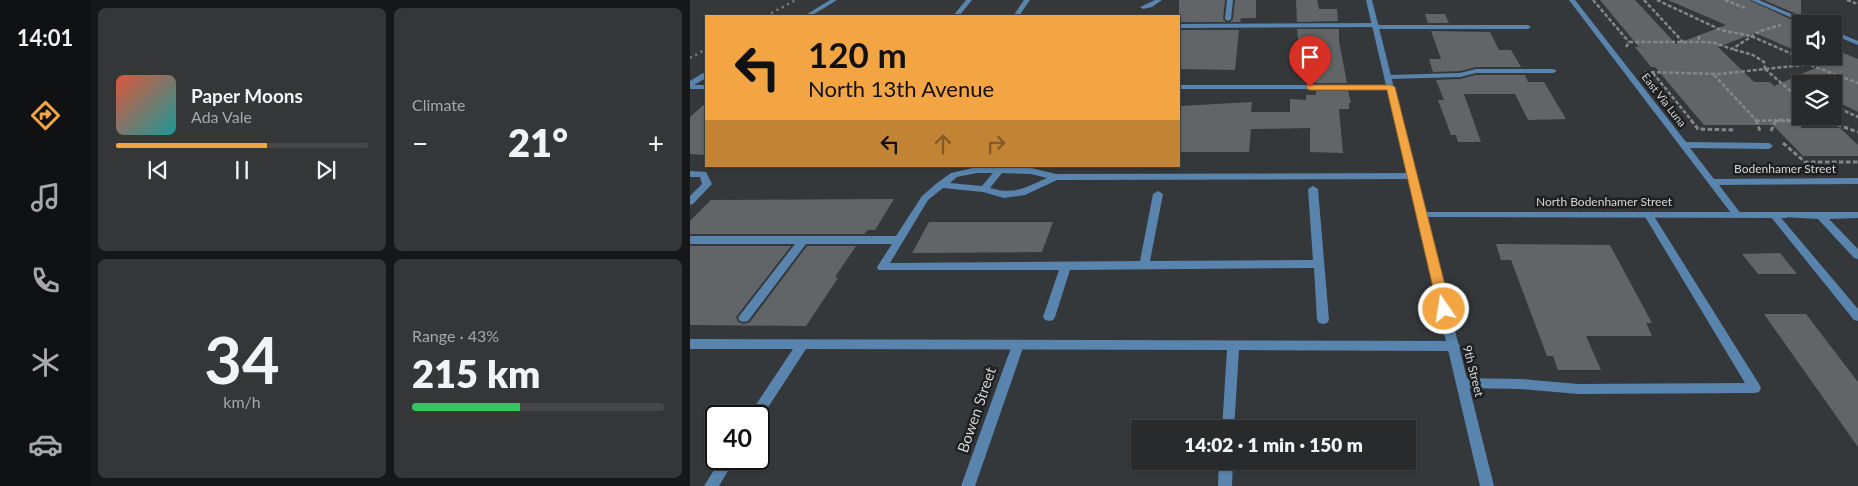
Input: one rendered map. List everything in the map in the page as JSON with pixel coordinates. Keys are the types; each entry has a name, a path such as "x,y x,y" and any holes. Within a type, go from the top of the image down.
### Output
{"street":[{"path":"808,15 834,0"},
{"path":"957,15 968,0"},
{"path":"1017,15 1027,0"},
{"path":"1142,7 1150,6 1159,0"},
{"path":"1228,19 1230,0"},
{"name":"9th Street","path":"1369,0 1487,486"},
{"name":"East Via Luna","path":"1572,0 1737,215"},
{"path":"1754,0 1792,16"},
{"path":"1180,26 1528,27"},
{"path":"1842,36 1858,43"},
{"path":"1180,87 1390,82 1460,75 1484,70 1553,71"},
{"path":"690,86 705,76"},
{"path":"690,86 705,87"},
{"path":"1684,145 1769,146"},
{"path":"1318,264 882,267 925,198 954,176 970,172 1000,170 1031,171 1056,177 1412,176"},
{"path":"984,189 1000,170"},
{"path":"690,174 703,174 708,184 690,202"},
{"path":"940,185 984,189 1004,195 1022,193 1056,177"},
{"name":"Bodenhamer Street","path":"1712,182 1858,182"},
{"path":"1313,189 1323,320"},
{"path":"1144,265 1158,194"},
{"name":"North Bodenhamer Street","path":"1422,215 1858,215"},
{"path":"1463,384 1520,384 1578,389 1755,388 1649,215"},
{"path":"1774,215 1858,317"},
{"path":"1821,216 1858,255"},
{"path":"690,240 899,240"},
{"path":"744,318 803,240"},
{"path":"1049,317 1066,265"},
{"path":"690,344 1454,346"},
{"path":"763,405 803,344"},
{"name":"Bowen Street","path":"968,486 1018,345"},
{"path":"1229,420 1233,346"},
{"path":"710,486 721,470"},
{"path":"1225,486 1226,470"}],"path":[{"path":"1593,0 1629,42"},
{"path":"1644,0 1684,42"},
{"path":"1657,0 1721,30 1751,36 1792,53"},
{"path":"1847,0 1858,4"},
{"path":"1732,49 1760,31 1784,24"},
{"path":"1699,36 1699,42"},
{"path":"1631,54 1625,46 1629,42 1715,43 1759,57 1764,62 1764,69"},
{"path":"1642,70 1646,72 1713,74 1797,65"},
{"path":"1810,65 1824,68 1858,83"},
{"path":"1764,69 1792,92"},
{"path":"1713,74 1756,120 1760,131"},
{"path":"1842,110 1858,117"},
{"path":"1756,120 1792,121"},
{"path":"1771,131 1776,120"},
{"path":"1836,125 1858,132"}],"building":[{"path":"1179,0 1225,0 1223,19 1226,22 1180,22"},
{"path":"1235,0 1256,0 1256,18 1241,18 1240,22 1230,22 1233,19"},
{"path":"1296,0 1317,0 1319,9 1337,9 1338,21 1297,22"},
{"path":"1600,0 1635,0 1676,44 1726,25 1668,0 1749,0 1792,20 1792,49 1755,33 1718,47 1754,82 1770,82 1774,86 1792,78 1792,125 1801,125 1801,128 1840,128 1858,145 1858,156 1803,156 1773,125 1704,125 1655,67 1651,67 1635,47 1639,47"},
{"path":"1764,0 1801,0 1801,15"},
{"path":"1425,14 1445,14 1449,23 1428,23"},
{"path":"1297,29 1339,29 1339,41 1347,83 1315,83 1312,56 1304,56 1302,41 1298,40"},
{"path":"1180,30 1239,30 1235,70 1180,69"},
{"path":"1431,31 1490,32 1499,50 1511,50 1521,67 1476,67 1460,71 1433,72 1429,59 1441,59"},
{"path":"1842,52 1858,59 1858,112 1842,104 1842,75 1799,75 1822,65 1842,65"},
{"path":"1476,75 1525,75 1528,82 1544,82 1566,119 1528,120 1515,94 1464,94 1481,142 1458,142 1456,135 1451,135 1438,100 1444,100 1436,80 1460,79"},
{"path":"1316,91 1348,91 1351,103 1349,103 1349,109 1339,109 1343,153 1310,152 1310,128 1251,129 1249,152 1180,152 1180,106 1252,102 1251,112 1290,112 1290,99 1306,100 1306,95 1316,95"},
{"path":"705,104 705,155 690,154 690,117"},
{"path":"894,199 875,230 868,230 864,234 690,234 690,221 711,200"},
{"path":"929,222 1053,222 1042,252 912,253"},
{"path":"1496,244 1610,245 1652,323 1646,323 1652,336 1586,336 1601,370 1558,370 1553,356 1547,356 1511,260 1501,260"},
{"path":"690,246 791,246 736,317 738,322 744,324 750,322 807,246 856,246 835,277 838,278 806,326 690,325"},
{"path":"1780,253 1797,274 1758,274 1742,254"},
{"path":"1764,314 1806,314 1858,382 1858,447"}],"railway":[{"path":"768,15 796,0"},
{"path":"690,58 705,50"}],"route":[{"path":"1310,87 1391,87 1444,309"}]}
